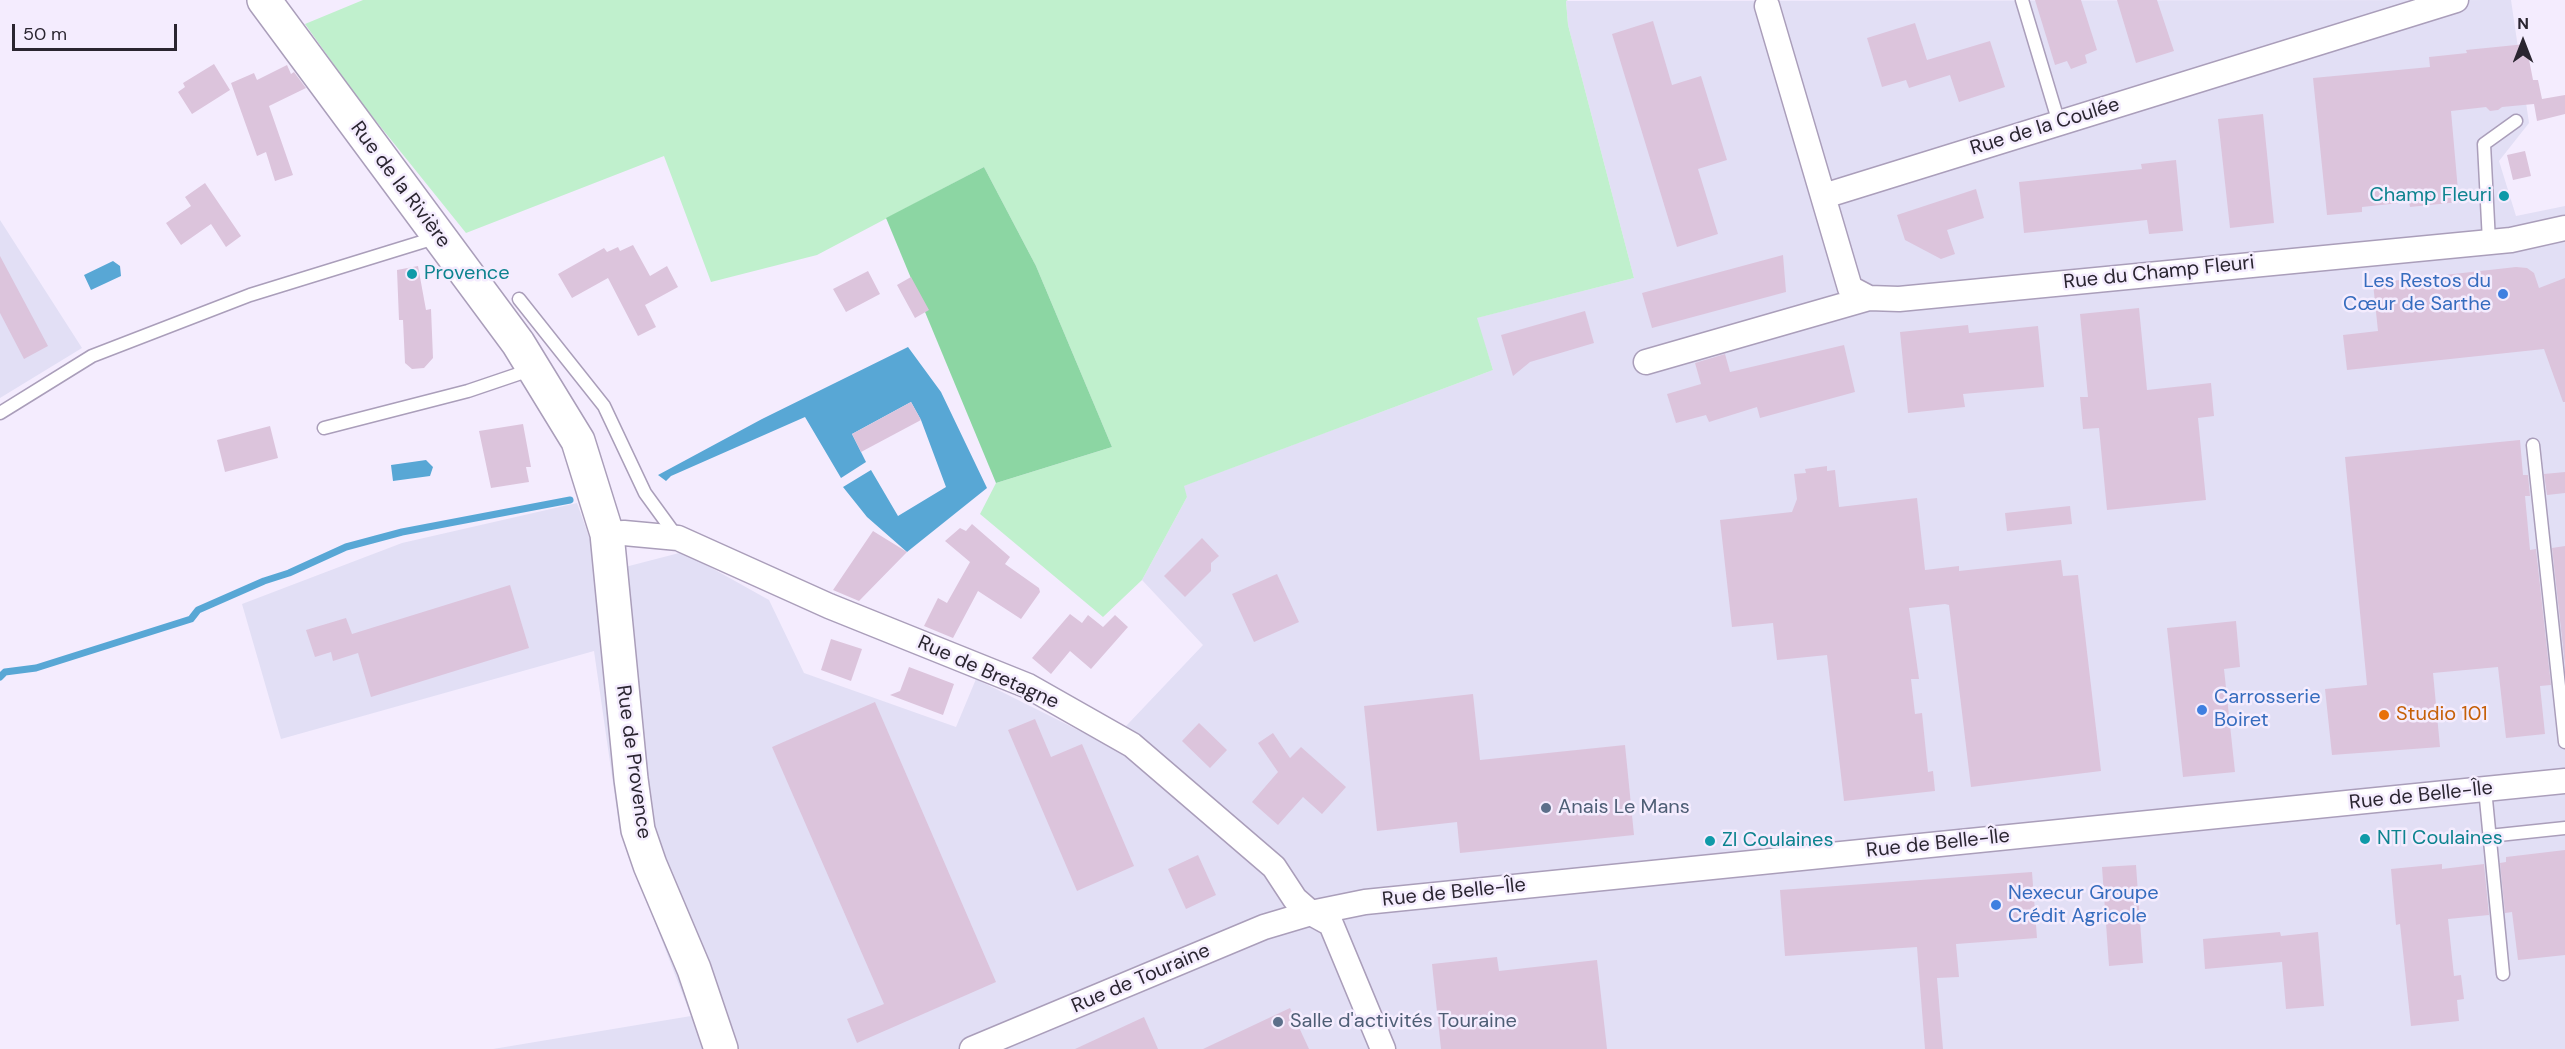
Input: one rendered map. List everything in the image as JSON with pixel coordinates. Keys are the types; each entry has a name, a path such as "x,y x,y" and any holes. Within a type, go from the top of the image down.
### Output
{"street":[{"name":"Rue de la Rivière","path":"264,0 518,343 578,441 607,534"},
{"name":"Rue de la Coulée","path":"1824,196 2456,0"},
{"path":"1767,6 1850,288 1869,298"},
{"name":"Rue du Champ Fleuri","path":"1646,362 1869,298 1899,299 2511,240 2565,228"},
{"name":"Rue de Bretagne","path":"607,534 624,533 678,538 829,606 1028,686 1132,745 1274,867 1296,899 1311,913 1331,924 1383,1049"},
{"name":"Rue de Provence","path":"607,534 638,830 650,865 694,969 721,1049"},
{"name":"Rue de Belle-Île","path":"1311,913 1365,902 2565,781"},
{"name":"Rue de Touraine","path":"972,1049 1264,927 1311,913"}],"lane":[{"path":"2022,0 2059,123"},
{"path":"2489,242 2484,144 2516,121"},
{"path":"0,413 92,356 250,295 439,237"},
{"path":"519,299 604,406 645,493 678,538"},
{"path":"324,428 468,391 534,368"},
{"path":"2533,446 2565,742"},
{"path":"2485,789 2503,974"},
{"path":"2490,836 2565,828"}],"shaded area":[{"path":"2511,0 2529,123 2499,161 2516,216 2565,206 2565,1049 493,1049 691,1016 620,832 594,651 281,739 242,604 402,543 577,503 602,573 683,552 769,600 804,673 956,727 976,679 1108,745 1203,645 1142,580 1187,497 1183,486 1493,370 1476,318 1634,278 1568,25 1566,1"},
{"path":"0,220 82,348 0,398"}],"green space":[{"path":"363,0 1568,0 1566,1 1568,25 1634,278 1477,318 1493,370 1184,486 1187,497 1142,580 1103,617 980,514 996,483 1112,447 1036,266 984,167 817,255 711,282 664,156 466,233 359,100 305,24"},
{"path":"984,167 1036,266 1112,447 996,483 886,218"}],"water":[{"path":"113,261 120,266 121,276 91,290 84,275"},
{"path":"908,347 941,392 987,488 907,552 867,517 843,487 871,470 898,516 946,487 921,420 911,402 852,434 866,462 841,478 805,417 671,476 666,481 658,475 762,419"},
{"path":"426,460 433,467 430,476 393,481 391,465"}],"building":[{"path":"2035,0 2081,0 2097,50 2085,55 2087,63 2071,69 2067,61 2055,65"},
{"path":"2117,0 2157,0 2174,51 2136,63"},
{"path":"1653,21 1672,85 1701,76 1727,160 1698,169 1718,234 1677,247 1612,34"},
{"path":"1915,23 1927,60 1990,41 2005,87 1959,102 1950,75 1909,88 1906,80 1882,87 1867,38"},
{"path":"2526,44 2533,80 2538,80 2542,99 2565,95 2565,114 2537,121 2534,104 2502,107 2490,111 2486,107 2451,111 2459,202 2410,207 2409,202 2362,207 2362,212 2327,215 2313,78 2430,67 2429,57 2467,53 2466,50"},
{"path":"214,64 230,90 192,114 178,92 185,87 183,83"},
{"path":"287,65 291,74 294,72 306,88 269,106 293,175 275,181 266,152 257,156 231,83 254,73 257,80"},
{"path":"2263,114 2274,223 2230,228 2218,119"},
{"path":"2525,151 2531,176 2513,180 2507,155"},
{"path":"2176,160 2183,231 2149,234 2147,220 2024,233 2019,182 2142,169 2141,164"},
{"path":"205,183 241,236 226,247 211,224 181,245 166,223 191,206 185,197"},
{"path":"1976,189 1984,218 1947,230 1955,254 1941,259 1905,240 1897,215"},
{"path":"633,245 650,276 667,266 678,287 645,305 656,327 638,336 608,278 572,298 558,274 604,248 607,252 618,247 620,251"},
{"path":"1783,255 1786,292 1652,328 1642,293"},
{"path":"0,256 48,346 24,359 0,313"},
{"path":"418,266 426,310 431,309 433,358 424,368 412,369 405,363 403,320 399,320 397,270"},
{"path":"2516,267 2527,268 2534,273 2539,288 2565,278 2565,402 2563,402 2544,349 2347,370 2343,335 2378,331 2373,283"},
{"path":"868,271 880,294 846,312 833,289"},
{"path":"911,277 929,310 915,318 897,285"},
{"path":"2139,308 2147,390 2211,383 2214,416 2198,418 2206,500 2107,510 2099,428 2083,429 2080,397 2088,397 2080,314"},
{"path":"1585,311 1594,343 1530,362 1513,376 1501,335"},
{"path":"1968,325 1969,333 2038,326 2044,387 1963,394 1965,407 1908,413 1900,332"},
{"path":"1844,345 1855,392 1760,418 1757,407 1709,422 1706,415 1676,423 1667,394 1701,384 1695,363 1725,354 1730,372"},
{"path":"911,402 921,420 861,452 852,434"},
{"path":"523,424 531,467 526,467 529,482 491,488 479,431"},
{"path":"270,426 278,458 225,472 217,440"},
{"path":"2520,440 2523,475 2528,475 2530,496 2525,496 2530,550 2536,549 2551,685 2540,686 2545,734 2506,738 2498,667 2433,673 2440,747 2332,755 2325,689 2367,685 2345,457"},
{"path":"1827,466 1827,471 1835,470 1839,507 1917,498 1925,570 1959,566 1959,571 2061,560 2063,576 2078,575 2101,771 1971,787 1949,605 1909,608 1919,679 1911,679 1915,714 1922,713 1928,772 1933,771 1935,791 1844,801 1827,655 1777,660 1773,623 1732,627 1720,520 1792,512 1797,499 1794,474 1806,473 1805,469"},
{"path":"2565,472 2565,493 2547,495 2544,474"},
{"path":"2070,506 2072,524 2007,531 2005,513"},
{"path":"972,524 1010,557 1005,564 1039,588 1040,592 1021,619 978,591 953,638 924,626 938,598 947,603 970,562 945,541 960,528 966,531"},
{"path":"873,531 907,552 859,601 833,590"},
{"path":"1202,538 1219,556 1211,563 1211,571 1185,597 1164,576"},
{"path":"2565,546 2565,665 2552,548"},
{"path":"1277,574 1299,622 1254,642 1232,594"},
{"path":"510,585 529,648 371,697 358,653 333,661 331,652 315,657 306,630 346,618 352,634"},
{"path":"1070,614 1082,623 1088,615 1103,627 1115,615 1128,627 1091,669 1070,651 1051,674 1032,658"},
{"path":"2236,621 2240,667 2224,669 2235,772 2183,777 2167,628"},
{"path":"831,639 862,649 851,681 821,670"},
{"path":"909,667 954,684 943,715 890,695 900,691"},
{"path":"1473,694 1480,760 1625,745 1634,835 1460,853 1457,822 1377,831 1364,706"},
{"path":"875,702 996,982 857,1043 847,1019 884,1004 772,747"},
{"path":"1035,719 1051,757 1082,744 1134,866 1077,891 1008,730"},
{"path":"1199,723 1227,750 1210,768 1182,741"},
{"path":"1273,733 1290,758 1301,747 1346,787 1322,814 1303,797 1278,825 1252,802 1278,772 1258,743"},
{"path":"2565,850 2565,955 2518,960 2512,912 2505,913 2500,863 2506,862 2506,857"},
{"path":"1198,855 1216,895 1186,909 1168,869"},
{"path":"2442,864 2442,869 2484,864 2489,915 2448,919 2454,976 2461,975 2464,999 2457,1000 2459,1021 2411,1026 2400,924 2396,925 2391,869"},
{"path":"2136,865 2143,963 2109,966 2102,867"},
{"path":"2032,872 2037,938 1956,944 1959,977 1937,978 1943,1049 1925,1049 1917,947 1785,956 1780,890"},
{"path":"2280,932 2281,936 2318,932 2324,1006 2286,1009 2282,962 2205,969 2203,939"},
{"path":"1497,957 1499,971 1597,960 1607,1049 1441,1049 1432,964"},
{"name":"Salle d'activités Touraine","path":"1290,1008 1309,1049 1203,1049"},
{"path":"1144,1017 1158,1049 1075,1049"}],"waterway":[{"path":"0,677 5,672 36,668 191,619 198,610 346,547 402,532 570,500"}],"place":[{"name":"Champ Fleuri","path":"2504,196"},
{"name":"Provence","path":"412,274"},
{"name":"Les Restos du Cœur de Sarthe","path":"2503,294"},
{"name":"Carrosserie Boiret","path":"2202,710"},
{"name":"Studio 101","path":"2384,715"},
{"name":"Anais Le Mans","path":"1546,808"},
{"name":"NTI Coulaines","path":"2365,839"},
{"name":"ZI Coulaines","path":"1710,841"},
{"name":"Nexecur Groupe Crédit Agricole","path":"1996,905"},
{"name":"Salle d'activités Touraine","path":"1278,1022"}]}
